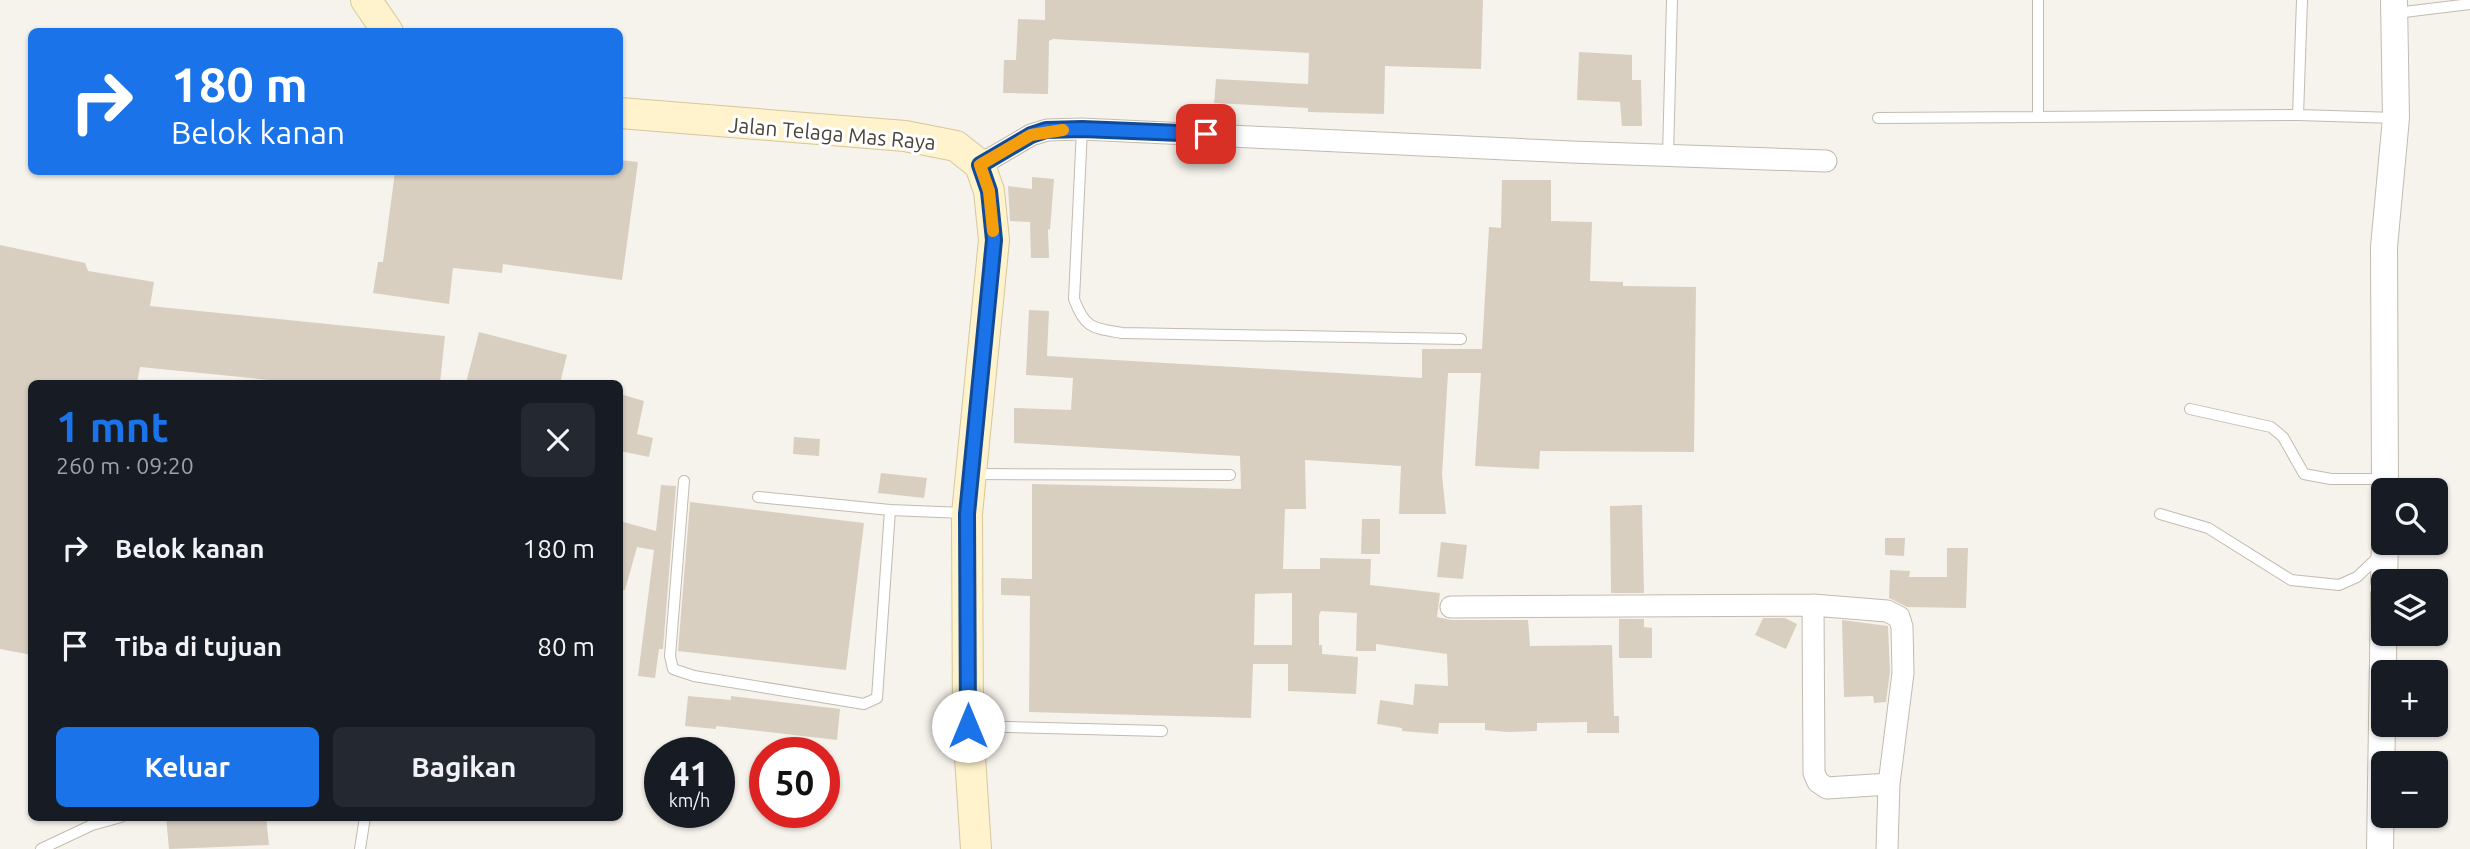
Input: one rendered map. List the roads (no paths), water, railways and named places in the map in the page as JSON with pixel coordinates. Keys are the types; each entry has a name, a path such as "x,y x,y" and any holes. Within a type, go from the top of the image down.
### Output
{"main road":[{"path":"366,0 385,28"},
{"name":"Jalan Telaga Mas Raya","path":"623,113 721,124 905,136 956,146 980,165"},
{"path":"976,849 968,726 967,514 994,240 989,191 980,165"}],"street":[{"path":"2385,478 2384,247 2396,118 2393,7"},
{"path":"980,165 1031,135 1046,130 1082,129 1826,161"},
{"path":"1813,606 1814,773 1818,782 1827,788 1889,784"},
{"path":"1451,607 1813,606 1872,608 1899,617 1902,627 1903,673 1889,784 1887,849"},
{"path":"2380,849 2383,646"}],"lane":[{"path":"1668,156 1672,0"},
{"path":"2038,0 2038,117"},
{"path":"2298,115 2302,0"},
{"path":"2393,7 2470,5"},
{"path":"1878,118 2298,115 2396,118"},
{"path":"1082,129 1074,299 1080,317 1092,328 1122,333 1461,339"},
{"path":"2190,409 2271,427 2283,438 2304,474 2371,483"},
{"path":"969,474 1230,475"},
{"path":"684,481 670,656 673,669 694,676 864,704 877,698 890,510"},
{"path":"758,497 890,510 967,514"},
{"path":"2160,514 2208,528 2291,580 2339,585 2357,577 2378,555"},
{"path":"968,726 1162,731"},
{"path":"41,849 106,821"},
{"path":"360,849 364,821"}]}
